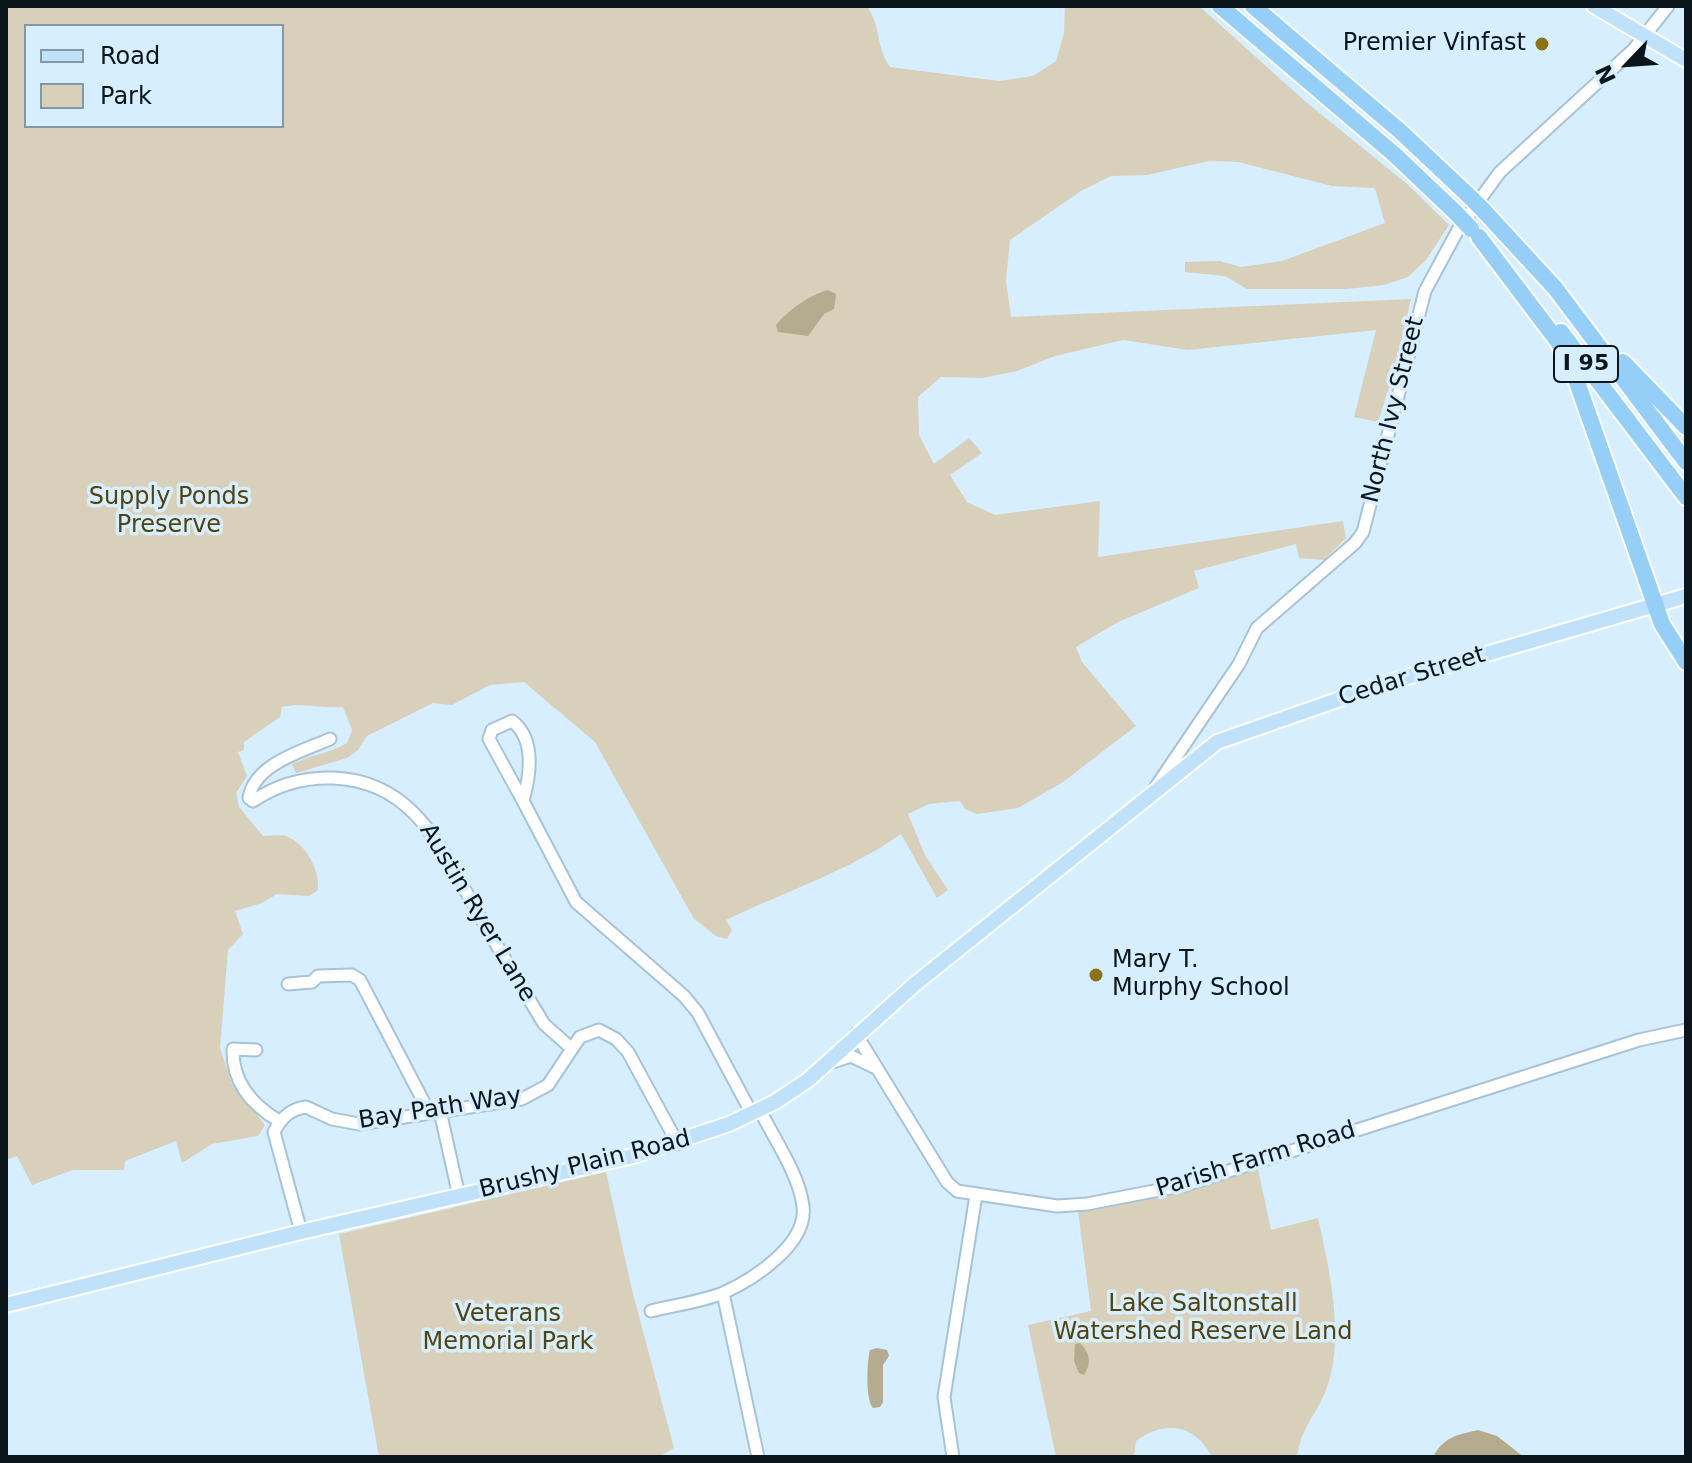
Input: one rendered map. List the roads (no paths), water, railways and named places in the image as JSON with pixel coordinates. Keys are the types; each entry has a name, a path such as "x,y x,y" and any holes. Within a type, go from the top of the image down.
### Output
{"highway":[{"name":"I 95","path":"1220,6 1395,155 1475,233 1534,297 1686,497"},
{"name":"I 95","path":"1253,6 1401,132 1484,211 1555,288 1686,462"},
{"path":"1475,233 1559,343 1577,382 1656,606 1671,642 1686,662"},
{"path":"1555,288 1686,427"}],"main road":[{"path":"1594,6 1686,60"},
{"name":"Cedar Street","path":"1154,790 1217,742 1383,684 1686,596"},
{"name":"Brushy Plain Road","path":"6,1305 678,1144 756,1112 794,1090 856,1034 1154,790"}],"street":[{"name":"North Ivy Street","path":"1154,790 1239,664 1257,628 1355,543 1363,532 1425,291 1459,228 1500,172 1634,49 1668,6"},
{"path":"523,801 530,756 518,725 512,721 492,730 489,739 576,902 684,996 698,1013 798,1187 803,1207 802,1227 788,1247 723,1293 651,1311"},
{"name":"Austin Ryer Lane","path":"330,739 265,771 250,790 249,798 253,801 287,783 319,777 374,784 400,800 430,830 544,1024 571,1048"},
{"path":"288,984 312,982 318,976 352,975 360,980 435,1112 459,1196"},
{"path":"571,1048 589,1031 599,1030 616,1039 639,1069 678,1144"},
{"name":"Parish Farm Road","path":"856,1034 947,1182 957,1191 1057,1206 1087,1204 1185,1185 1624,1045 1686,1030"},
{"name":"Bay Path Way","path":"279,1121 290,1112 306,1107 332,1119 359,1124 522,1099 548,1085 571,1048"},
{"path":"256,1050 233,1049 233,1066 254,1103 279,1121 274,1132 277,1148 301,1232"},
{"path":"823,1065 851,1056 880,1071"},
{"path":"953,1457 944,1397 976,1195"},
{"path":"723,1293 758,1457"}],"place":[{"name":"Premier Vinfast","path":"1542,44"},
{"name":"Mary T. Murphy School","path":"1096,975"}],"park label":[{"name":"Supply Ponds Preserve","path":"169,512"},
{"name":"Lake Saltonstall Watershed Reserve Land","path":"1203,1319"},
{"name":"Veterans Memorial Park","path":"508,1329"}]}
